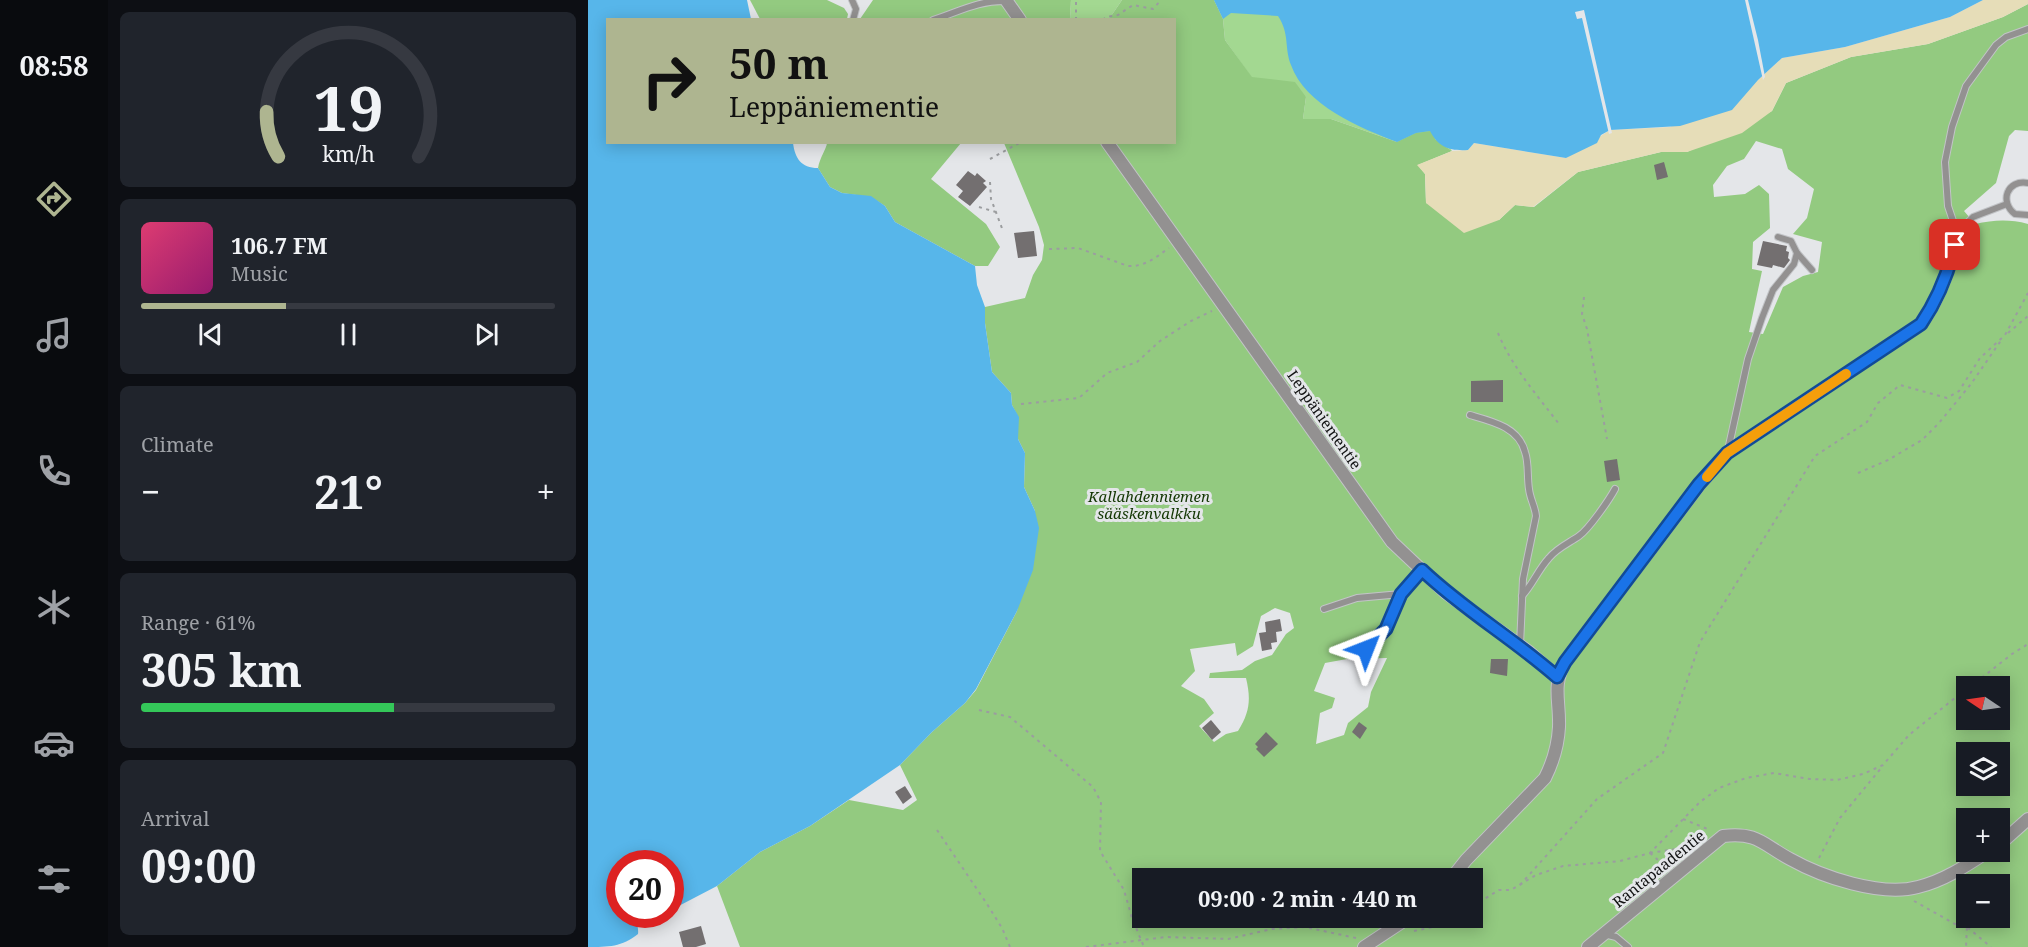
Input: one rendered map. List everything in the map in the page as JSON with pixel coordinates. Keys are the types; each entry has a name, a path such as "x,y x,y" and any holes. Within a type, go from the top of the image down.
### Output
{"street":[{"path":"1007,1 1019,18"},
{"name":"Leppäniementie","path":"1108,144 1392,542 1445,591 1521,646 1557,677"},
{"path":"1460,868 1545,778 1557,746 1559,725 1557,677 1565,662 1699,484 1727,453 1921,324 1934,305 1943,285 1957,233"},
{"path":"2010,835 2028,819"},
{"name":"Rantapaadentie","path":"1588,947 1723,836 1740,834 1761,839 1781,854 1812,871 1884,891 1917,888 1958,871 1972,862"},
{"path":"1367,946 1393,928"}],"lane":[{"path":"852,0 856,9 854,18"},
{"path":"940,18 971,4 993,0 1007,1"},
{"path":"2007,204 1973,217 1957,233 1948,206 1945,162 1952,127 1966,86 1996,45 2006,37 2028,29"},
{"path":"2028,183 2019,183 2009,189 2007,194 2007,204 2015,214 2028,215"},
{"path":"1778,237 1791,241 1797,253 1812,270"},
{"path":"1727,453 1748,359 1762,318 1773,290 1794,264 1797,253"},
{"path":"1470,415 1507,428 1518,437 1526,452 1529,495 1536,516 1527,555 1522,597 1521,646"},
{"path":"1522,597 1533,585 1548,558 1590,526 1615,489"},
{"path":"1366,649 1386,629 1401,594 1422,570"},
{"path":"1324,609 1357,598 1401,594"},
{"path":"1604,934 1616,937 1628,947"}],"path":[{"path":"1076,0 1076,18"},
{"path":"1105,18 1118,15 1133,6 1153,9 1161,0"},
{"path":"990,159 1017,144"},
{"path":"990,182 991,199 1003,231"},
{"path":"979,207 996,212"},
{"path":"1049,249 1078,248 1128,266 1137,266 1150,261 1178,241"},
{"path":"1858,473 1888,460 1922,440 1971,384 2005,335 2028,293"},
{"path":"1584,297 1582,314 1587,329 1607,440"},
{"path":"1021,404 1060,402 1078,398 1107,373 1137,363 1160,341 1191,321 1210,312 1227,310"},
{"path":"1520,885 1597,799 1662,753 1700,642 1815,456 1867,422 1878,403 1900,385 1947,398 1959,391 1980,358 2028,316"},
{"path":"1498,333 1504,347 1530,388 1559,424"},
{"path":"1984,676 2028,644"},
{"path":"1812,871 1840,818 1883,765 1910,735 1956,698"},
{"path":"980,710 1010,717 1093,787 1101,802 1100,851 1124,891 1144,947"},
{"path":"1650,853 1700,802 1719,788 1746,778 1774,773 1810,779 1838,780 1863,774 1883,765"},
{"path":"1683,819 1723,836"},
{"path":"937,830 982,895 1002,928 1010,947"},
{"path":"1483,900 1499,890 1511,890 1536,875 1563,866 1620,861 1650,853 1690,847"},
{"path":"1650,853 1662,864 1679,871"},
{"path":"1897,890 1956,924"},
{"path":"1086,947 1166,937 1228,939 1272,929 1305,927 1356,938 1367,946"},
{"path":"1412,931 1428,928"},
{"path":"1966,947 1967,928"},
{"path":"1968,928 1991,947"}],"green space":[{"path":"750,0 827,0 844,8 848,14 847,18 759,18"},
{"path":"873,0 1071,0 1070,18 861,18"},
{"path":"1071,0 1122,0 1110,18 1070,18"},
{"name":"Kallahdenniemen sääskenvalkku","path":"1122,0 1214,0 1223,19 1225,40 1252,77 1295,82 1306,97 1303,119 1331,119 1397,142 1416,133 1431,131 1435,139 1452,151 1418,165 1425,174 1426,203 1499,220 1515,205 1534,207 1578,172 1661,152 1687,152 1772,111 1786,83 1851,57 1928,44 2003,17 2028,4 2028,131 2015,130 2009,136 1996,183 1964,211 1975,224 2014,221 2028,224 2028,947 740,947 717,886 760,852 810,826 849,800 903,810 917,800 900,765 976,690 1017,611 1035,511 1024,487 1025,453 1018,439 1018,417 1012,405 1011,393 992,372 985,307 1025,298 1033,275 1042,260 1044,245 1039,227 1004,144 1176,144 1176,18 1110,18","holes":["1756,141 1782,149 1788,169 1814,189 1807,218 1793,234 1822,242 1818,272 1803,276 1783,287 1763,334 1749,332 1762,271 1752,269 1753,242 1770,228 1769,194 1759,185 1745,194 1714,197 1713,185 1727,166 1744,159","1275,608 1290,613 1294,628 1286,634 1272,655 1255,661 1242,670 1210,673 1209,678 1246,678 1249,692 1247,711 1238,731 1226,734 1214,742 1199,726 1214,713 1204,699 1181,686 1195,671 1190,649 1235,643 1237,656 1253,646 1261,616","1387,658 1371,692 1368,707 1348,723 1344,735 1316,744 1320,713 1332,708 1335,698 1314,691 1325,663 1347,659"]},
{"path":"1214,0 1362,0 1452,151 1435,139 1397,142 1331,119 1303,119 1306,97 1252,78 1225,40 1223,19"},
{"path":"827,144 960,144 931,179 986,224 1000,247 988,266 975,266 895,222 885,206 871,197 842,193 830,187 818,168"}],"sand":[{"path":"1983,0 2028,0 2028,4 2003,17 1928,44 1851,57 1786,83 1772,111 1742,133 1687,152 1661,152 1578,172 1533,207 1515,205 1499,220 1464,233 1426,203 1425,174 1417,165 1452,151 1468,150 1474,143 1566,158 1610,130 1670,127 1758,80 1782,58 1845,47 1950,17"}],"water":[{"path":"588,0 747,0 751,18 606,18 606,144 793,144 800,161 812,168 818,168 830,187 842,193 871,196 885,206 895,222 975,266 977,285 985,307 992,372 1011,393 1012,405 1019,417 1018,439 1025,453 1024,487 1035,511 1039,528 1033,570 1017,611 976,689 965,703 900,765 810,826 760,852 717,886 684,903 684,850 606,850 606,928 638,928 638,934 620,944 588,947"},
{"path":"1214,0 1983,0 1950,17 1845,47 1782,58 1758,80 1732,110 1680,126 1610,130 1601,135 1597,143 1566,158 1474,143 1468,150 1450,149 1441,145 1430,131 1416,133 1397,142 1367,130 1335,113 1308,92 1291,65 1286,35 1278,16 1231,13 1223,19"}],"pier":[{"path":"1745,0 1748,0 1758,40 1765,77 1763,80"},
{"path":"1584,10 1612,133 1609,134 1582,18 1577,19 1575,12"}],"building":[{"path":"1664,162 1668,177 1657,180 1654,165"},
{"path":"968,171 975,176 977,173 986,181 983,183 987,187 970,206 958,197 963,191 956,185"},
{"path":"1034,231 1037,256 1018,258 1014,233"},
{"path":"1763,241 1787,246 1786,251 1789,252 1790,260 1784,268 1757,265"},
{"path":"1503,380 1503,402 1471,402 1471,381"},
{"path":"1617,459 1620,480 1607,482 1604,461"},
{"path":"1280,619 1282,631 1276,632 1277,642 1271,643 1272,649 1262,651 1259,633 1266,632 1265,622"},
{"path":"1491,659 1508,659 1507,676 1490,673"},
{"path":"1211,720 1221,732 1212,740 1202,728"},
{"path":"1359,722 1367,728 1360,739 1352,732"},
{"path":"1266,732 1278,744 1264,757 1256,749 1258,747 1255,744"},
{"path":"905,786 912,797 903,804 895,792"},
{"path":"701,926 706,944 683,947 679,932"}],"slow traffic":[{"path":"1707,477 1727,453 1846,374"}],"route":[{"path":"1366,649 1386,629 1401,594 1422,570 1445,591 1529,652 1557,677 1565,662 1699,484 1727,453 1921,324 1934,305 1943,285 1955,245"}]}
